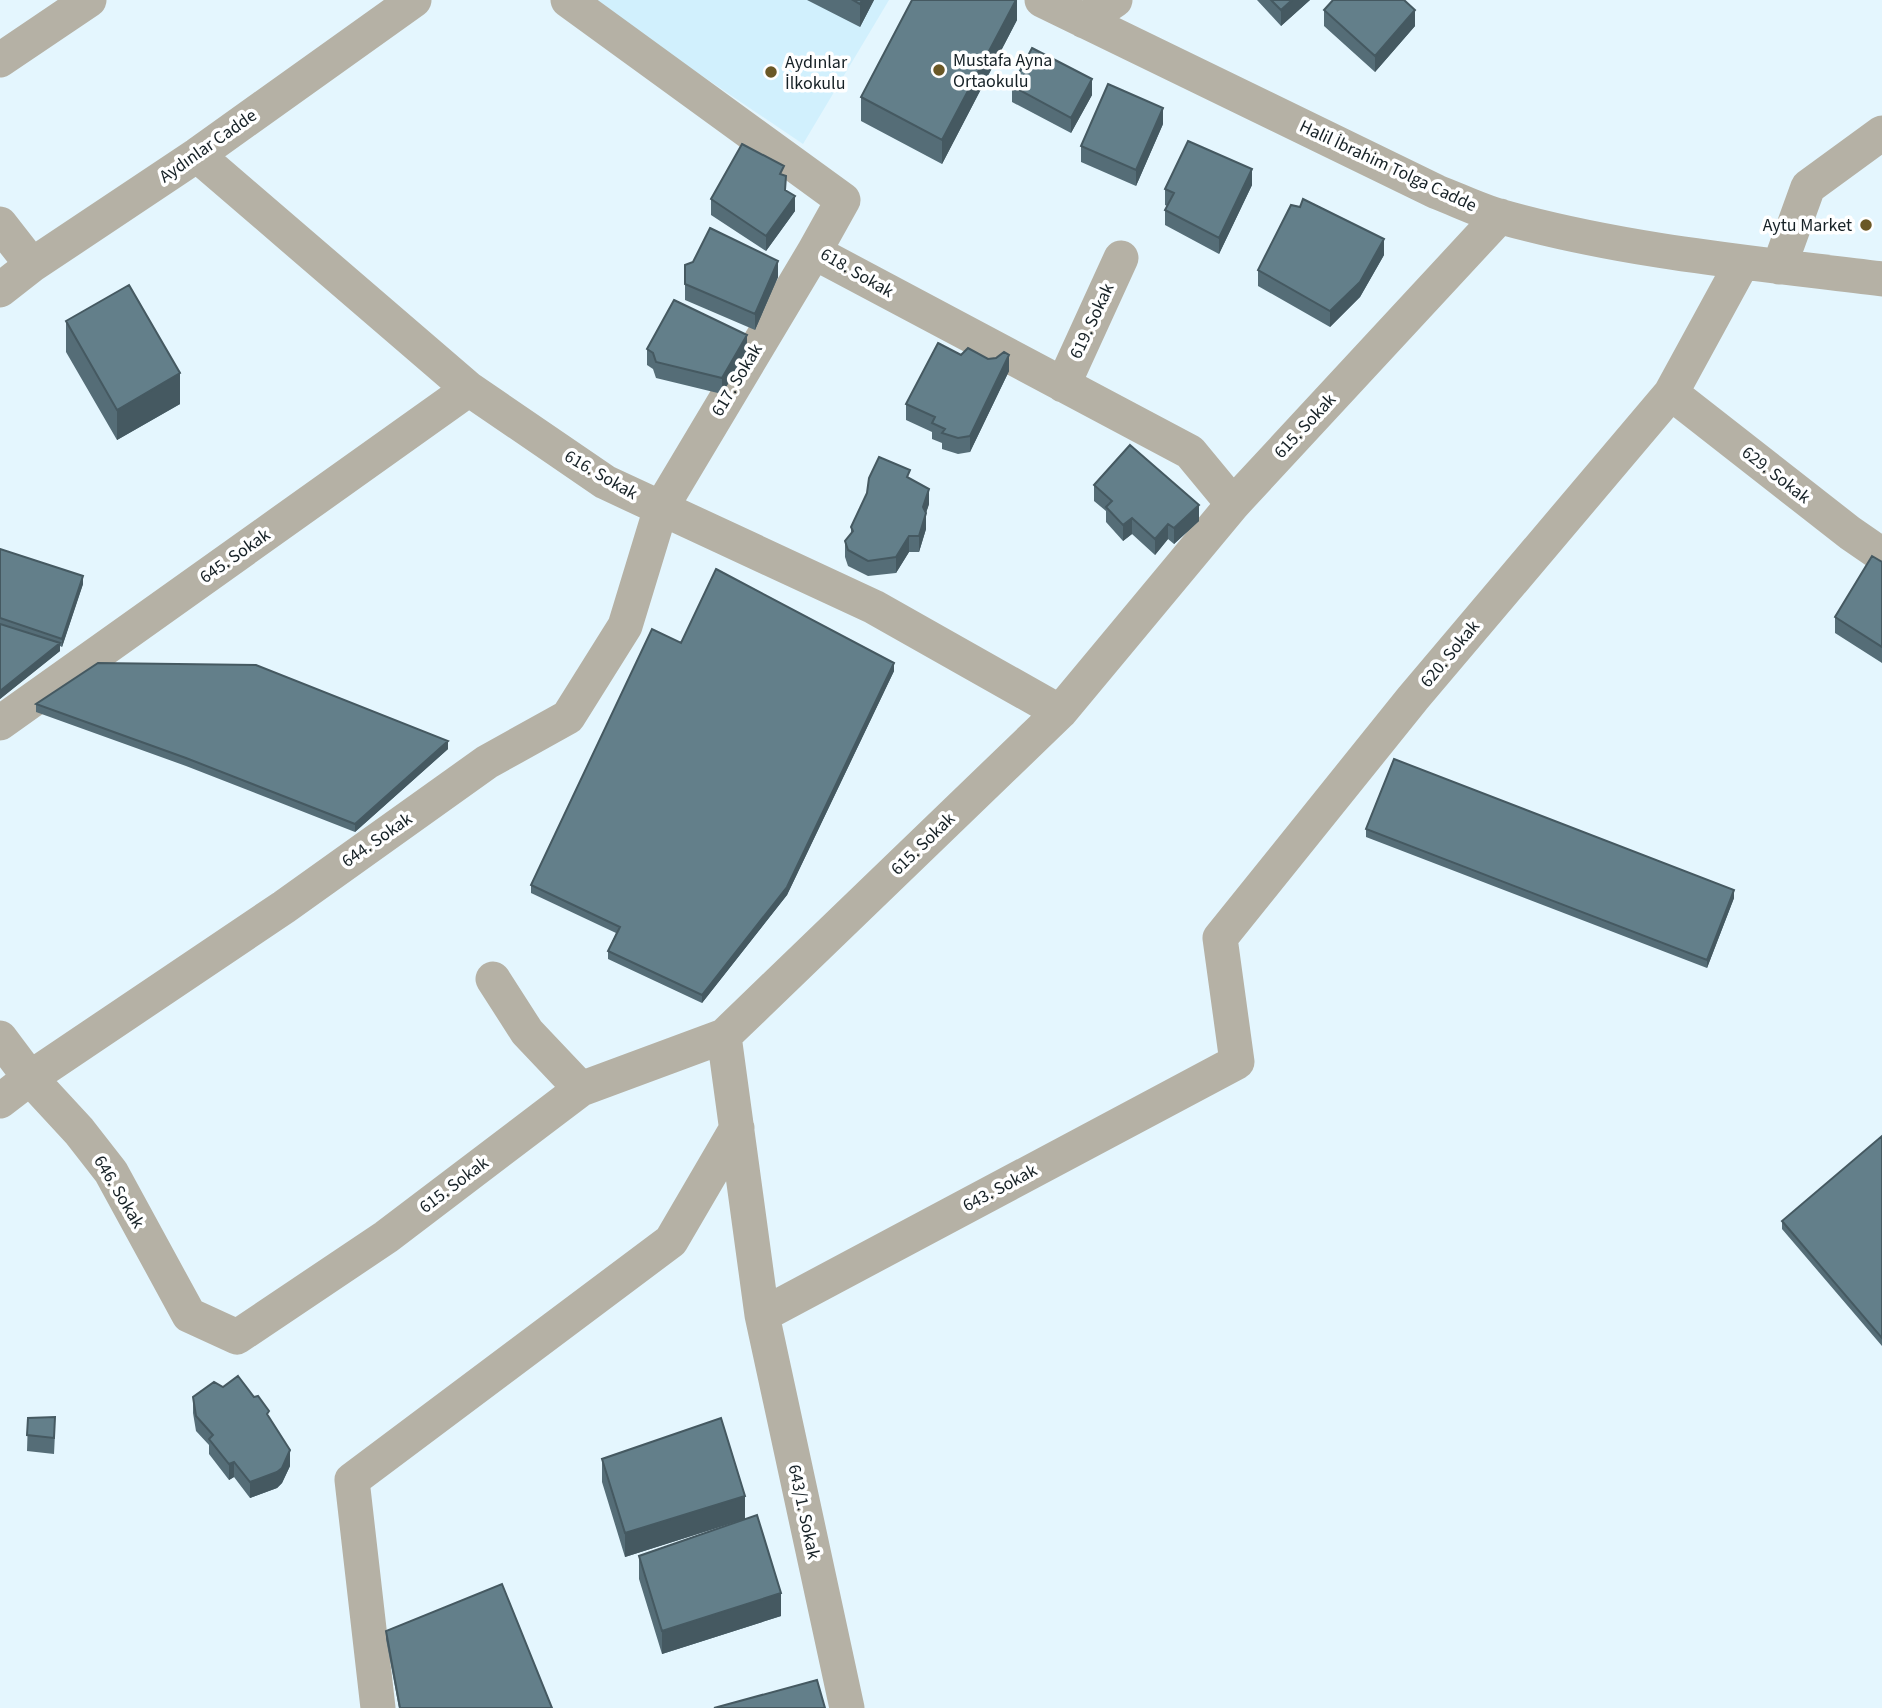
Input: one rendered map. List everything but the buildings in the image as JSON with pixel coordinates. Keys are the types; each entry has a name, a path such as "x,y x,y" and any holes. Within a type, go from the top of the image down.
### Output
{"street":[{"path":"0,60 89,0"},
{"name":"Aydınlar Cadde","path":"0,290 32,265 197,155 414,0"},
{"name":"618. Sokak","path":"568,0 843,200 814,252 1190,452 1233,504"},
{"name":"Halil İbrahim Tolga Cadde","path":"1042,0 1437,192 1500,216 1640,249 1742,264 1882,279"},
{"path":"1084,21 1115,0"},
{"path":"1779,267 1808,187 1882,133"},
{"name":"616. Sokak","path":"197,155 469,389 606,482 874,607 1060,712"},
{"name":"615. Sokak","path":"237,1337 386,1237 581,1089 724,1036 1060,712 1233,504 1500,216"},
{"path":"0,224 32,265"},
{"name":"617. Sokak","path":"661,508 814,252"},
{"name":"619. Sokak","path":"1063,384 1121,258"},
{"name":"620. Sokak","path":"1237,1062 1220,938 1413,698 1671,393 1742,264"},
{"name":"645. Sokak","path":"0,723 469,389"},
{"name":"629. Sokak","path":"1671,393 1882,555"},
{"name":"644. Sokak","path":"0,1101 284,907 487,762 568,717 625,626 661,508"},
{"path":"493,979 527,1032 581,1089"},
{"name":"643/1. Sokak","path":"724,1036 762,1315 847,1708"},
{"name":"646. Sokak","path":"0,1038 30,1078 79,1131 111,1172 189,1315 237,1337"},
{"name":"643. Sokak","path":"762,1315 1237,1062"},
{"path":"378,1708 352,1480 671,1241 737,1128"}],"shaded area":[{"name":"Aydınlar İlkokulu","path":"590,0 889,0 803,144"}],"place":[{"name":"Mustafa Ayna Ortaokulu","path":"939,70"},
{"name":"Aydınlar İlkokulu","path":"771,72"},
{"name":"Aytu Market","path":"1866,225"}]}
